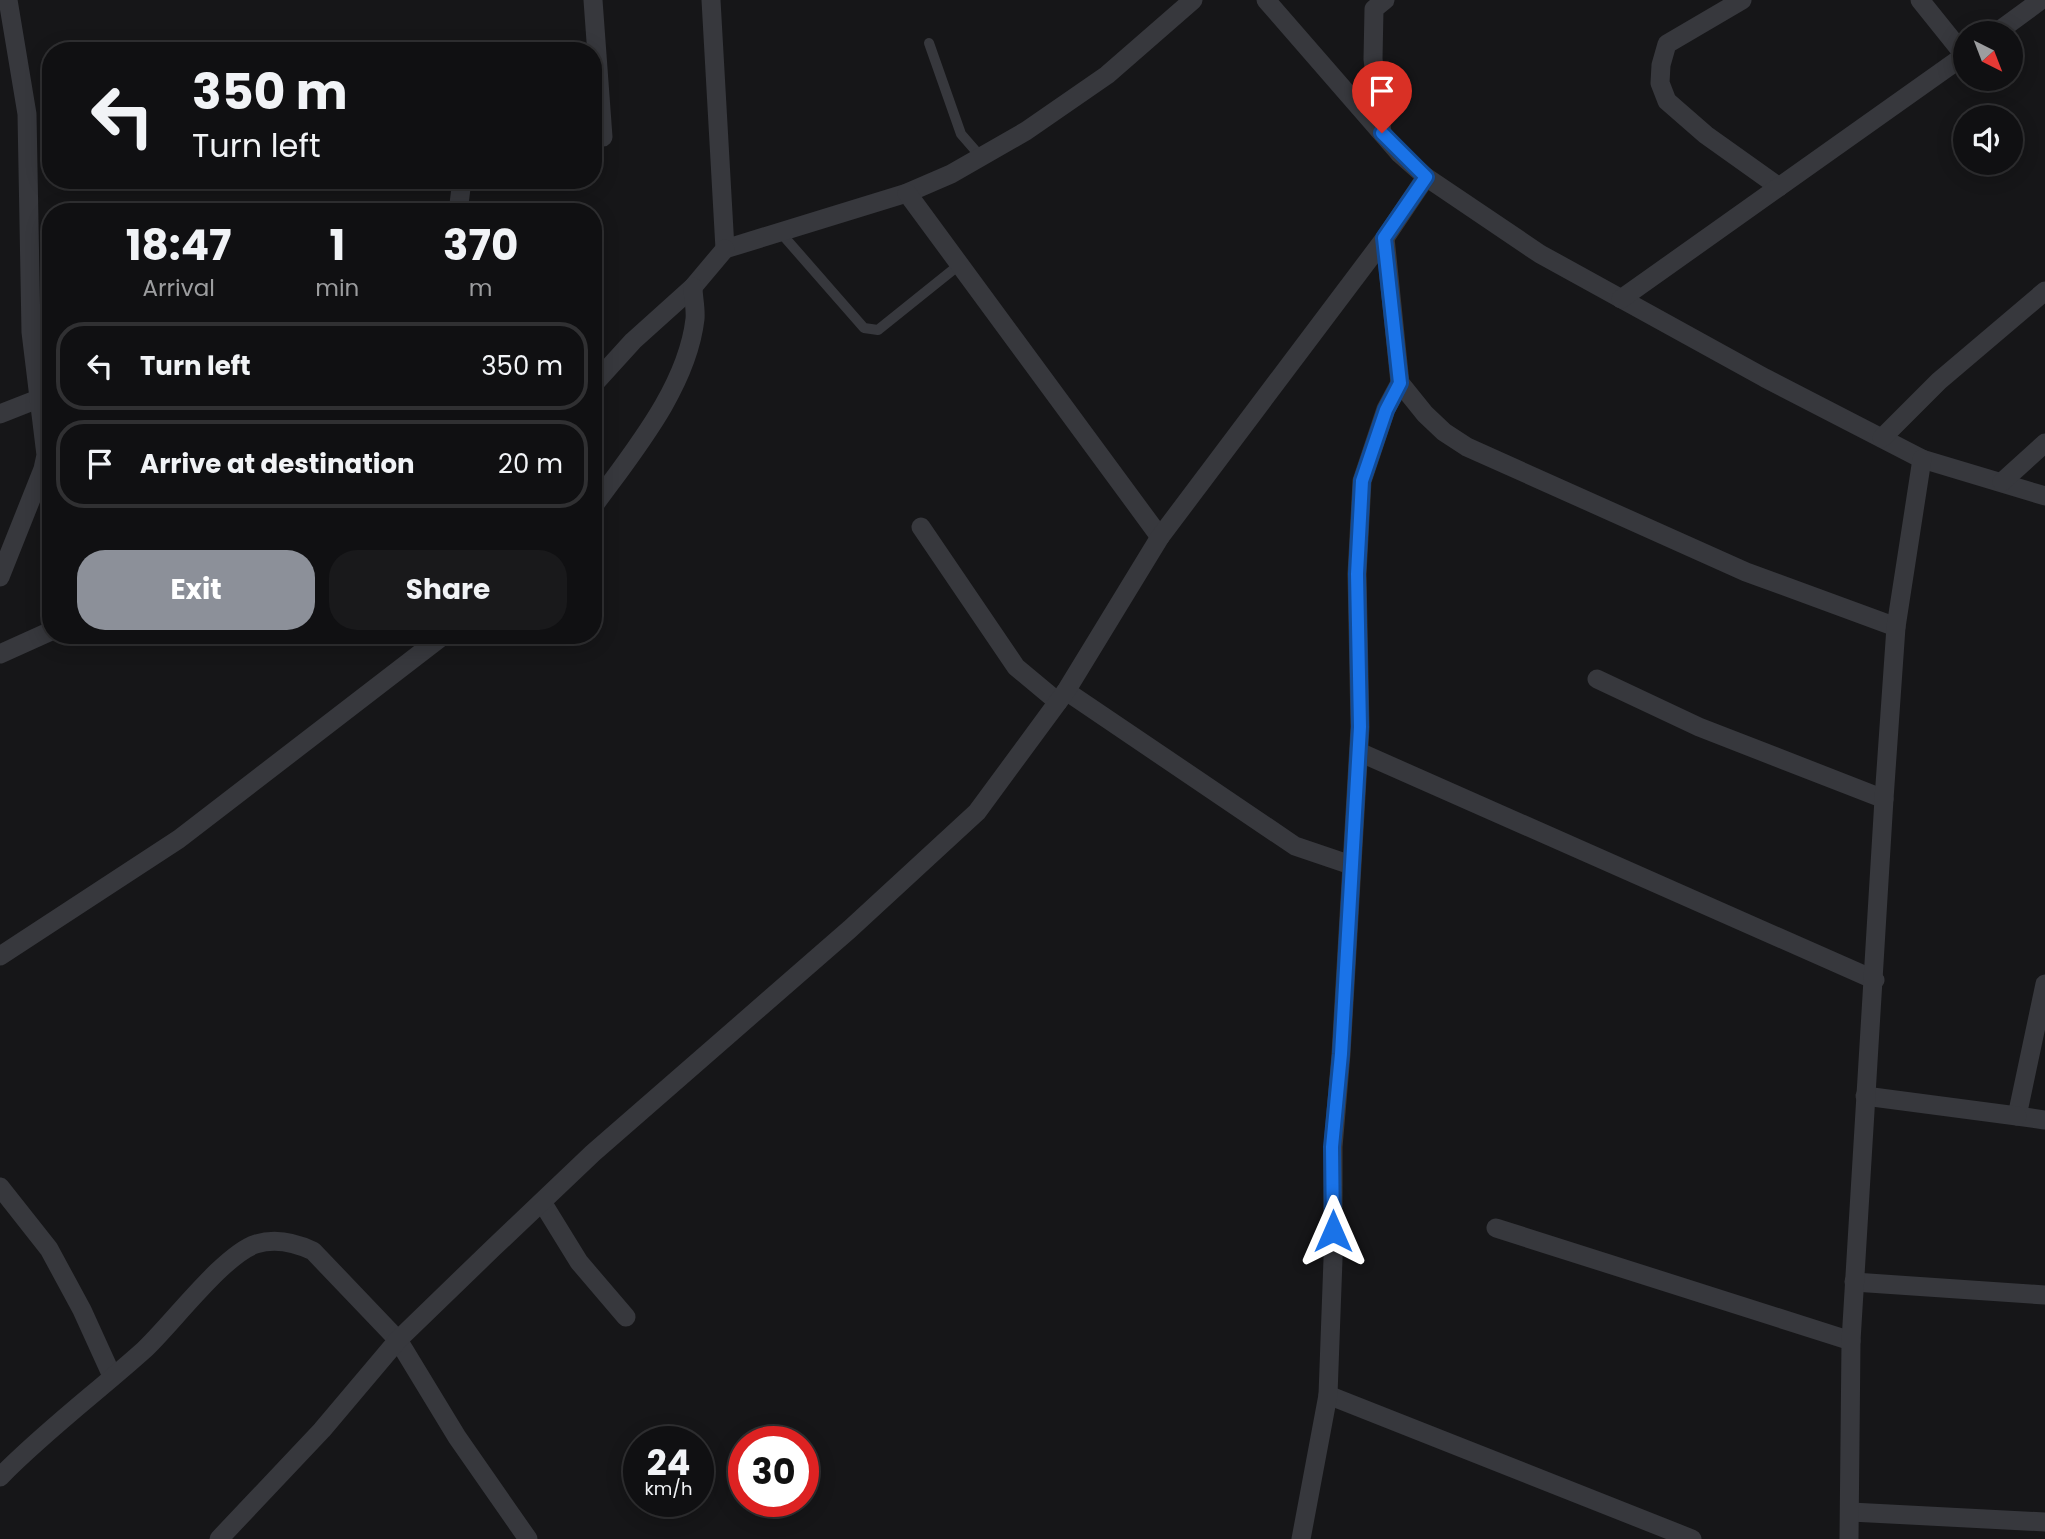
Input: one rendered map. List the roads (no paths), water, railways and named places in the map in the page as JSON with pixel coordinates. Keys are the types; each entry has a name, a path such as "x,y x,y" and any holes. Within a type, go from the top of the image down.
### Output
{"street":[{"path":"8,0 27,114 31,332 42,421"},
{"path":"593,0 596,42"},
{"path":"711,0 725,249"},
{"path":"602,376 633,341 693,287 725,249 906,194 951,174 1026,131 1107,75 1193,0"},
{"path":"1266,0 1382,133 1426,177 1540,254 1922,459 2045,496"},
{"path":"1742,0 1667,44 1661,65 1660,83 1667,101 1706,135 1779,187"},
{"path":"1920,0 1953,40"},
{"path":"2012,21 2041,0"},
{"path":"1378,3 1373,59 1382,133"},
{"path":"1620,299 1953,64"},
{"path":"602,123 603,137"},
{"path":"219,1539 322,1430 398,1340 593,1153 850,929 977,812 1062,696 1160,537 1384,238 1426,177"},
{"path":"906,194 1160,537"},
{"path":"1384,238 1400,383 1425,414 1444,432 1467,447 1746,572 1896,627"},
{"path":"602,495 671,394 685,359 695,318 693,287"},
{"path":"1882,438 1938,381 2045,291"},
{"path":"31,332 42,335"},
{"path":"1301,1539 1328,1395 1333,1259 1332,1147 1341,1054 1359,752 1357,574 1362,481 1386,410 1400,383"},
{"path":"0,414 38,400"},
{"path":"2002,482 2045,443"},
{"path":"1849,1539 1851,1341 1884,799 1896,627 1922,459"},
{"path":"0,577 42,472"},
{"path":"920,527 1016,667 1295,846 1351,865"},
{"path":"0,654 42,635"},
{"path":"0,956 179,839 432,644"},
{"path":"1597,679 1699,727 1884,799"},
{"path":"1359,752 1875,979"},
{"path":"2017,1116 2045,984"},
{"path":"1865,1096 2045,1120"},
{"path":"0,1187 49,1249 82,1310 112,1376"},
{"path":"542,1202 579,1262 626,1317"},
{"path":"1496,1228 1851,1341"},
{"path":"0,1478 43,1435 145,1348 218,1272 241,1252 256,1244 298,1243 313,1251 398,1340 457,1437 528,1539"},
{"path":"1854,1282 2045,1295"},
{"path":"1328,1395 1692,1539"},
{"path":"1851,1512 2045,1522"}],"lane":[{"path":"929,43 961,134 981,157"},
{"path":"779,232 864,328 878,330 959,265"}]}
